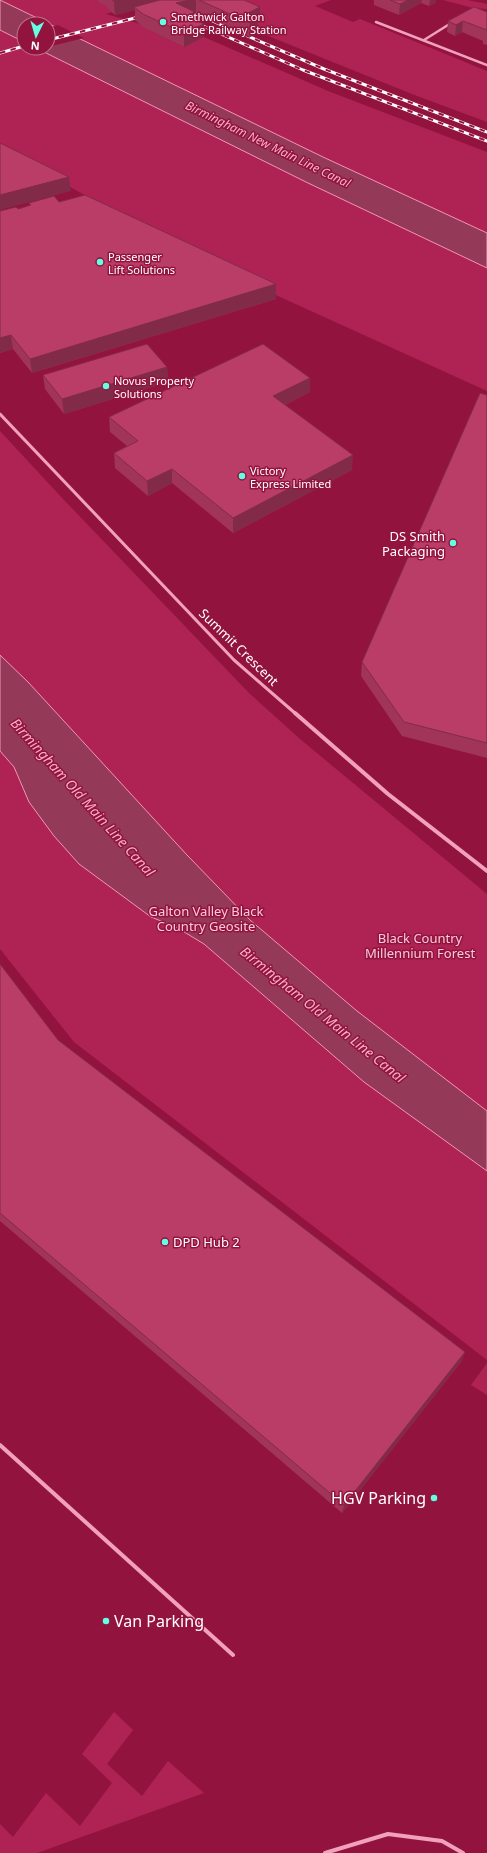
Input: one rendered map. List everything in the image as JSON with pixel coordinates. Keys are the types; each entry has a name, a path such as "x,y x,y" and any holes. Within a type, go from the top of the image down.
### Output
{"street":[{"path":"376,22 487,65"},
{"path":"424,40 448,25"},
{"name":"Summit Crescent","path":"0,414 234,660 388,794 487,871"}],"lane":[{"path":"0,1445 233,1656"},
{"path":"325,1853 388,1834 442,1841 463,1853"}],"green space":[{"path":"0,0 101,0 112,12 106,14 140,24 144,28 184,47 204,37 328,91 487,152 487,391 278,296 90,198 0,148"},
{"path":"242,0 331,0 315,6 353,22 360,19 487,71 487,122 412,94 246,27 259,21"},
{"path":"443,0 467,0 487,4 487,9 473,8"},
{"name":"Galton Valley Black Country Geosite","path":"0,431 249,693 300,739 487,894 487,1360 74,1042 0,949"},
{"path":"487,1363 487,1395 471,1385"},
{"path":"114,1712 133,1730 107,1764 142,1796 168,1761 204,1793 37,1853 0,1853 0,1824 13,1837 46,1793 80,1826 112,1783 82,1754"}],"water":[{"path":"0,0 33,16 16,16 16,38 0,30"},
{"name":"Birmingham New Main Line Canal","path":"56,27 323,157 487,233 487,268 306,182 52,56 56,56"},
{"name":"Birmingham Old Main Line Canal","path":"0,655 28,682 187,855 250,920 357,1011 487,1111 487,1171 364,1082 204,944 176,927 151,917 79,864 54,836 29,802 14,767 0,751"}],"pier":[{"path":"58,25 84,38 56,45 56,26"}],"building":[{"path":"160,0 190,0 176,3 195,12 187,16 204,24 184,33 143,14 134,7"},
{"path":"199,0 244,0 260,7 246,14 258,19 250,23"},
{"path":"390,0 408,0 400,4"},
{"path":"474,7 487,12 487,30 463,21 456,25 448,21"},
{"path":"0,143 69,177 0,195"},
{"name":"Passenger Lift Solutions","path":"85,195 276,284 30,359 11,335 0,338 0,211 16,207 18,209 31,205 29,203 54,196 59,202"},
{"path":"147,344 167,367 62,399 43,375"},
{"path":"263,344 310,378 273,396 353,455 233,518 172,469 147,481 114,453 138,441 109,417"},
{"name":"DS Smith Packaging","path":"480,393 487,395 487,743 404,722 362,662"},
{"name":"DPD Hub 2","path":"0,964 58,1040 465,1352 344,1505 0,1213"}],"railway":[{"path":"164,0 324,69 487,132"},
{"path":"56,38 147,15"},
{"path":"194,22 303,70 487,141"},
{"path":"0,53 16,48"}],"place":[{"name":"Smethwick Galton Bridge Railway Station","path":"163,22"},
{"name":"Passenger Lift Solutions","path":"100,262"},
{"name":"Novus Property Solutions","path":"106,386"},
{"name":"Victory Express Limited","path":"242,476"},
{"name":"DS Smith Packaging","path":"453,543"},
{"name":"DPD Hub 2","path":"165,1242"},
{"name":"HGV Parking","path":"434,1498"},
{"name":"Van Parking","path":"106,1621"}],"park label":[{"name":"Black Country Millennium Forest","path":"420,946"}]}
